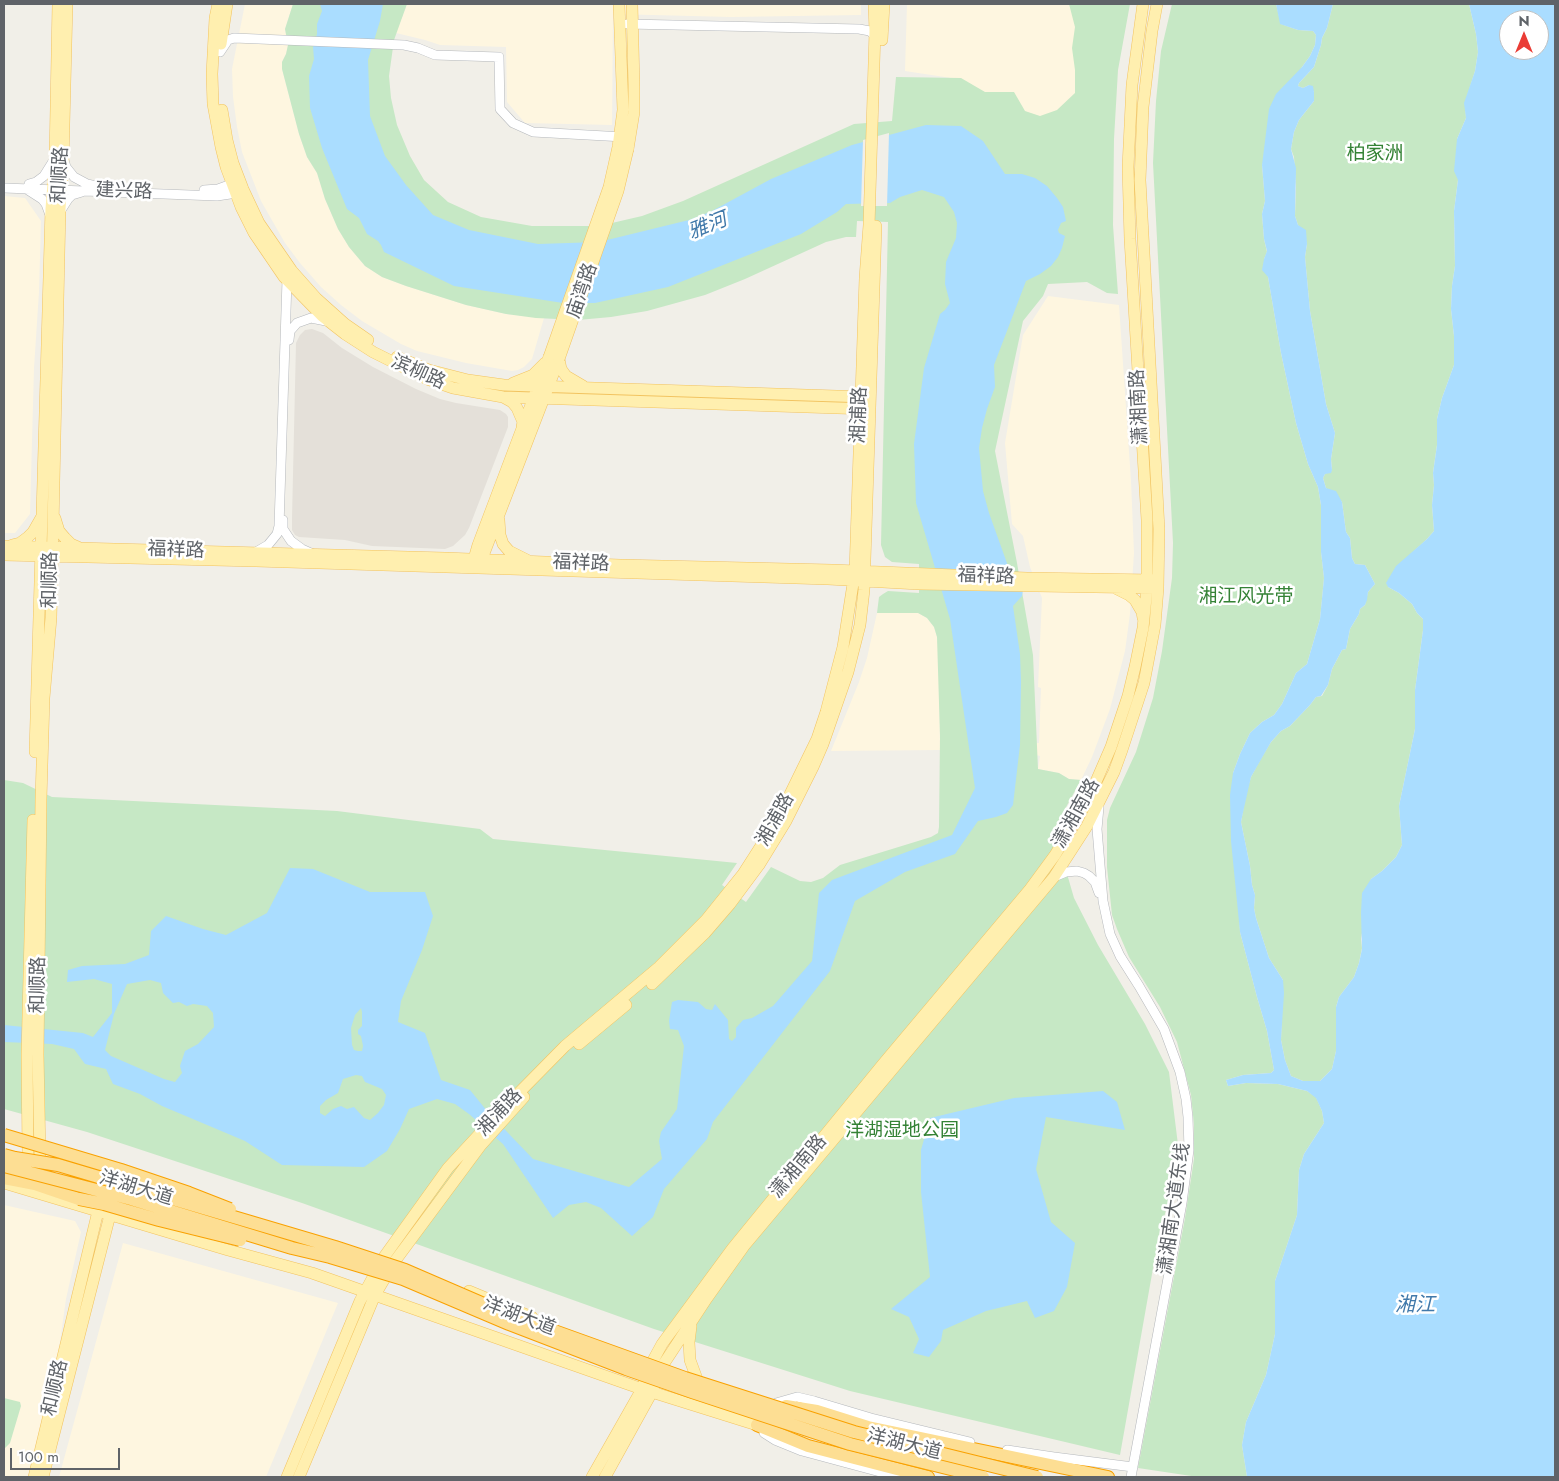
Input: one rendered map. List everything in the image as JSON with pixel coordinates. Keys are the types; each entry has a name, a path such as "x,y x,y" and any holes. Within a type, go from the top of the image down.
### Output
{"highway":[{"path":"4,1135 164,1184 208,1200 263,1224 302,1237"},
{"name":"洋湖大道","path":"4,1155 58,1165 302,1237 405,1270 507,1314 684,1378 854,1432 1036,1477"},
{"name":"洋湖大道","path":"4,1166 131,1199 292,1248 403,1279 509,1324 692,1392 850,1444 983,1477"},
{"path":"4,1178 35,1184 79,1199 217,1235 265,1246 292,1248"},
{"path":"776,1403 817,1411 868,1427 1108,1477"},
{"path":"757,1425 808,1446 928,1477"}],"main road":[{"name":"和顺路","path":"58,4 59,157"},
{"name":"和顺路","path":"28,1155 44,698 51,618 51,591 47,552 55,220 68,4"},
{"name":"滨柳路","path":"218,4 215,18 212,74 213,104 224,159 237,186 259,223 292,271 316,298 345,324 384,350 428,370 468,380 500,391 544,387 589,388 833,402 866,409"},
{"name":"滨柳路","path":"227,4 220,52 220,84 223,121 242,207 254,232 287,280 330,323 373,352 427,379 453,388 500,391 539,398 833,402 866,397"},
{"name":"庙湾路","path":"619,4 625,139"},
{"name":"庙湾路","path":"477,564 484,528 544,387 634,112 632,4"},
{"name":"湘浦路","path":"500,1118 578,1045 665,972 696,942 730,904 786,821 813,767 823,744 850,664 862,612 860,576 876,116 874,4"},
{"name":"湘浦路","path":"876,116 884,4"},
{"name":"潇湘南路","path":"656,1367 692,1322 706,1298 744,1246 1054,877 1087,826 1114,772 1138,702 1155,625 1153,584 1147,554 1147,520 1130,239 1128,167 1132,85 1143,4"},
{"name":"潇湘南路","path":"606,1477 647,1391 662,1344 732,1249 883,1064 1030,889 1055,856 1088,800 1111,747 1128,696 1153,584 1159,529 1140,180 1145,90 1157,4"},
{"name":"湘浦路","path":"866,397 862,366 865,278 873,225"},
{"path":"576,400 552,404 527,429 517,408 500,391 533,375 554,358 566,376 580,386 589,388"},
{"path":"860,442 851,418 833,402 854,385 862,366"},
{"name":"湘浦路","path":"861,543 860,442 866,409"},
{"name":"庙湾路","path":"477,564 502,509 527,429"},
{"path":"502,509 499,526 503,544 510,551 531,562"},
{"path":"6,550 20,543 33,532 40,519 48,511 65,538 86,553"},
{"path":"445,558 465,552 484,528"},
{"path":"850,605 850,598 845,587 828,574 846,563 861,543 877,565 897,578"},
{"path":"6,550 30,564 37,574 40,585"},
{"name":"福祥路","path":"6,550 266,561 477,564 828,574"},
{"name":"和顺路","path":"34,1002 40,585 47,552"},
{"path":"51,591 56,575 64,563 86,553"},
{"name":"福祥路","path":"86,553 249,553 445,558 477,564 531,562 1028,582 1103,587 1153,584"},
{"path":"1120,580 1138,573 1143,568 1147,554"},
{"name":"湘浦路","path":"299,1477 384,1256 448,1168 481,1139 565,1046 672,955 706,920 743,874 777,822 817,739 837,674 850,605 860,576"},
{"path":"862,612 865,602 873,589 878,585 897,578"},
{"name":"福祥路","path":"1028,582 1120,580 1153,584"},
{"path":"1103,587 1123,591 1136,600 1142,612 1143,624"},
{"name":"和顺路","path":"32,1054 40,1156"},
{"name":"湘浦路","path":"287,1477 370,1293 396,1261 481,1139"},
{"path":"4,1149 40,1156 132,1181 384,1256 656,1367 776,1403"},
{"name":"洋湖大道","path":"4,1183 312,1273 647,1391 757,1425"},
{"name":"和顺路","path":"34,1477 98,1211"},
{"name":"和顺路","path":"43,1477 110,1215"},
{"path":"692,1322 689,1342 690,1360 697,1379"},
{"name":"潇湘南路","path":"592,1477 647,1391"}],"street":[{"path":"620,22 862,25 875,19"},
{"path":"632,22 866,29 875,36"},
{"path":"223,27 234,36 404,45 439,52 502,54 501,96 503,108 508,115 524,127 533,130 625,139"},
{"path":"220,52 228,40 234,36"},
{"path":"30,184 44,176 59,157 74,177 93,188"},
{"path":"213,193 224,176 224,159"},
{"path":"4,183 57,187"},
{"path":"213,193 218,189 237,186"},
{"name":"建兴路","path":"4,188 57,187 213,193"},
{"path":"18,188 33,192 42,199 55,220 68,199 77,193 93,188"},
{"path":"213,193 233,200 242,207"},
{"path":"249,553 257,552 268,545 277,534 279,526 287,280"},
{"path":"318,555 295,546 283,529 289,338 293,326 304,320 318,318 330,323"},
{"name":"潇湘南大道东线","path":"1101,796 1097,829 1105,917 1120,956 1164,1029 1184,1087 1188,1117 1188,1150 1182,1203 1130,1477"},
{"name":"潇湘南大道东线","path":"1054,877 1066,872 1076,871 1089,876 1096,882 1104,922 1111,942 1158,1024 1167,1044 1178,1076 1185,1115 1186,1146 1178,1209 1132,1467"},
{"path":"776,1403 797,1397 871,1418 992,1447 1132,1467"},
{"path":"757,1425 764,1433 775,1440 802,1451 899,1477"}],"shaded area":[{"path":"245,4 293,4 285,29 288,45 282,62 282,69 307,157 317,173 325,199 338,229 349,247 365,266 382,277 406,286 466,305 506,314 544,318 532,359 524,367 512,371 466,363 417,351 401,344 362,321 341,305 321,287 300,263 285,243 261,201 242,152 233,97 232,69"},
{"path":"407,4 861,4 861,15 731,17 613,14 612,125 525,123 507,102 506,47 440,45 396,33"},
{"path":"907,4 1090,4 1093,159 958,79 905,71"},
{"path":"4,196 25,198 41,221 30,514 15,533 4,533"},
{"path":"1048,296 1119,305 1131,481 1134,553 1130,614 1125,651 1110,709 1081,780 1069,779 1059,773 1038,769 1040,756 1036,755 1036,743 1039,743 1041,688 1038,687 1042,598 1030,567 1023,536 1012,524 1005,443 1023,335"},
{"path":"312,329 323,333 342,348 373,367 416,389 440,399 456,403 500,410 508,417 508,427 469,528 465,535 453,546 445,549 372,546 345,540 299,537 295,535 292,530 292,518 296,343 305,330"},
{"path":"877,613 918,613 927,618 934,627 939,650 940,750 831,751 867,658"},
{"path":"4,1205 75,1221 81,1232 66,1299 58,1356 28,1477 4,1477"},
{"path":"123,1243 338,1303 266,1477 59,1477"}],"green space":[{"name":"洋湖湿地公园","path":"293,4 407,4 394,40 389,76 391,98 397,125 410,156 424,180 448,202 481,217 532,226 599,226 642,216 683,201 854,124 892,121 896,77 961,78 985,92 1014,92 1025,111 1040,116 1057,110 1075,93 1075,70 1072,48 1075,27 1069,4 1130,4 1118,70 1114,139 1113,225 1118,294 1107,293 1087,282 1048,284 1043,296 1023,321 995,451 1033,655 1038,769 1059,773 1069,779 1081,780 1054,829 1074,898 1098,945 1145,1024 1169,1072 1179,1153 1155,1257 1120,1455 850,1391 654,1329 302,1203 87,1132 4,1109 4,780 23,783 52,797 337,811 480,829 493,839 737,863 722,885 746,902 771,867 800,881 811,882 823,878 840,865 931,837 938,833 940,736 937,637 934,627 927,618 918,613 877,613 879,597 888,591 919,593 919,564 892,562 885,557 881,545 888,222 857,221 856,237 846,237 826,242 705,295 647,311 611,317 578,320 506,314 466,305 406,286 382,277 365,266 349,247 338,229 325,199 317,173 307,157 282,69 282,62 288,45 285,29"},
{"name":"湘江风光带","path":"1172,4 1276,4 1281,24 1298,30 1313,31 1316,35 1315,45 1302,67 1262,165 1265,201 1262,214 1267,252 1264,259 1281,353 1296,423 1308,464 1318,487 1321,505 1321,552 1324,578 1320,619 1307,664 1296,673 1282,704 1274,715 1262,722 1250,733 1233,773 1240,932 1267,1031 1274,1070 1271,1073 1243,1075 1226,1080 1228,1086 1246,1083 1278,1084 1307,1091 1316,1097 1322,1111 1324,1123 1304,1154 1299,1170 1297,1215 1275,1281 1275,1334 1266,1375 1246,1422 1242,1445 1247,1477 1198,1477 1138,1468 1185,1218 1194,1159 1194,1125 1191,1095 1177,1042 1160,1007 1129,957 1112,915 1107,867 1107,820 1110,808 1136,752 1153,698 1162,651 1172,578 1173,543 1153,163 1161,51"},
{"name":"柏家洲","path":"1333,4 1469,4 1478,52 1475,71 1465,103 1466,118 1457,139 1458,180 1454,211 1455,266 1451,309 1454,336 1454,365 1442,398 1437,419 1437,445 1433,473 1432,505 1434,531 1412,553 1388,587 1412,604 1423,619 1415,690 1415,729 1399,806 1402,845 1396,857 1371,879 1359,963 1354,977 1339,997 1336,1007 1336,1051 1332,1069 1320,1081 1303,1081 1291,1076 1285,1060 1281,1040 1283,980 1269,958 1256,918 1254,908 1255,895 1241,822 1251,777 1260,760 1271,742 1281,731 1290,726 1316,697 1322,696 1328,685 1332,669 1342,650 1346,649 1350,629 1360,609 1365,605 1368,592 1375,584 1365,565 1355,564 1352,558 1350,538 1346,532 1342,502 1326,488 1323,478 1325,474 1332,470 1331,459 1335,433 1326,404 1310,311 1305,257 1307,244 1295,216 1296,187 1294,157 1291,149 1294,132 1299,120 1314,101 1314,92 1309,85 1303,88 1298,86 1314,67"},
{"path":"4,1398 20,1402 21,1406 10,1443 4,1449"}],"water":[{"name":"雅河","path":"320,4 383,4 380,21 368,60 370,116 385,156 406,185 433,215 469,230 538,244 599,242 689,220 710,212 771,179 852,145 926,125 961,126 983,141 1005,174 1022,174 1035,178 1047,186 1063,207 1066,221 1061,223 1058,230 1059,233 1065,236 1062,248 1051,266 1026,281 994,365 995,387 982,428 979,448 983,491 989,513 1008,566 1018,574 1023,590 1022,596 1013,606 1020,654 1021,682 1020,745 1013,805 1007,813 978,821 955,854 905,872 855,901 830,971 713,1122 707,1139 664,1189 653,1217 632,1236 601,1208 586,1202 569,1205 553,1218 503,1144 455,1104 437,1099 409,1109 387,1151 364,1167 282,1165 245,1141 162,1106 140,1094 113,1084 106,1069 85,1064 74,1049 52,1044 4,1042 4,1025 83,1033 93,1037 112,1013 112,984 94,979 67,982 68,970 82,966 125,964 149,955 151,931 166,916 226,935 267,913 290,868 313,869 370,892 425,892 433,916 422,950 401,1001 398,1022 425,1033 441,1080 470,1090 487,1111 533,1159 629,1187 662,1159 659,1141 661,1132 677,1109 684,1046 678,1030 670,1029 669,1021 672,1002 678,1000 698,1002 706,1009 712,1010 715,1004 728,1020 729,1039 732,1041 736,1037 736,1028 743,1020 752,1018 773,1006 812,961 819,893 832,880 952,835 975,788 950,619 916,503 914,444 924,368 940,314 950,303 945,284 946,262 956,238 957,223 954,212 944,197 922,190 900,197 890,203 846,204 837,212 801,234 668,287 595,303 563,303 454,286 384,252 378,241 367,234 359,218 347,209 322,148 310,108 309,76 314,59 313,47 317,34 317,24 322,11","holes":["150,980 161,983 163,993 173,1003 179,1002 187,1006 193,1004 207,1006 213,1013 214,1027 198,1044 185,1051 180,1066 182,1073 175,1082 111,1056 105,1050 114,1014 127,984","361,1008 362,1026 358,1030 358,1034 361,1036 363,1046 362,1051 358,1051 354,1050 352,1045 351,1028 355,1015","356,1075 362,1076 365,1082 382,1089 386,1095 384,1105 370,1120 364,1118 354,1107 347,1109 341,1106 333,1109 325,1116 320,1113 320,1106 338,1093 343,1079"]},
{"name":"湘江","path":"1276,4 1333,4 1314,67 1298,86 1303,88 1309,85 1313,86 1314,101 1299,120 1294,132 1291,149 1296,168 1295,216 1298,225 1306,230 1307,244 1305,257 1310,311 1326,404 1335,433 1331,459 1332,470 1331,473 1325,474 1323,478 1326,488 1336,491 1342,502 1346,532 1350,538 1352,558 1355,564 1365,565 1375,584 1368,592 1365,605 1360,609 1350,629 1346,649 1342,650 1332,669 1328,685 1321,696 1316,697 1290,726 1281,731 1271,742 1251,777 1241,822 1255,895 1254,908 1256,918 1269,958 1283,980 1281,1040 1285,1060 1291,1076 1303,1081 1320,1081 1332,1069 1336,1051 1336,1007 1339,997 1354,977 1359,963 1362,949 1362,893 1371,879 1396,857 1402,845 1399,806 1415,729 1415,690 1423,619 1412,604 1388,587 1386,583 1396,566 1434,531 1432,505 1433,473 1437,445 1437,419 1442,398 1454,365 1454,336 1451,309 1455,266 1454,211 1458,180 1454,171 1457,139 1466,118 1464,103 1475,71 1478,52 1469,4 1555,4 1555,1477 1247,1477 1242,1445 1246,1422 1266,1375 1275,1334 1275,1281 1297,1215 1299,1170 1304,1154 1324,1123 1322,1111 1316,1098 1307,1091 1278,1084 1246,1083 1228,1086 1226,1080 1243,1075 1271,1073 1274,1070 1267,1031 1240,932 1231,841 1230,795 1233,773 1250,733 1262,722 1274,715 1282,704 1296,673 1307,664 1320,619 1324,578 1321,552 1321,505 1318,487 1308,464 1296,423 1281,353 1268,277 1262,270 1267,251 1262,214 1265,201 1262,165 1269,109 1276,94 1302,67 1315,45 1316,35 1313,31 1298,30 1280,24"},
{"path":"1103,1091 1117,1102 1125,1130 1046,1117 1036,1169 1051,1222 1075,1243 1067,1287 1054,1311 1035,1318 1027,1301 986,1311 943,1330 941,1341 929,1357 913,1353 919,1339 909,1317 891,1309 930,1277 921,1192 921,1150 930,1118 1014,1098"}],"pier":[{"path":"889,133 887,206 861,206 863,140"}]}
